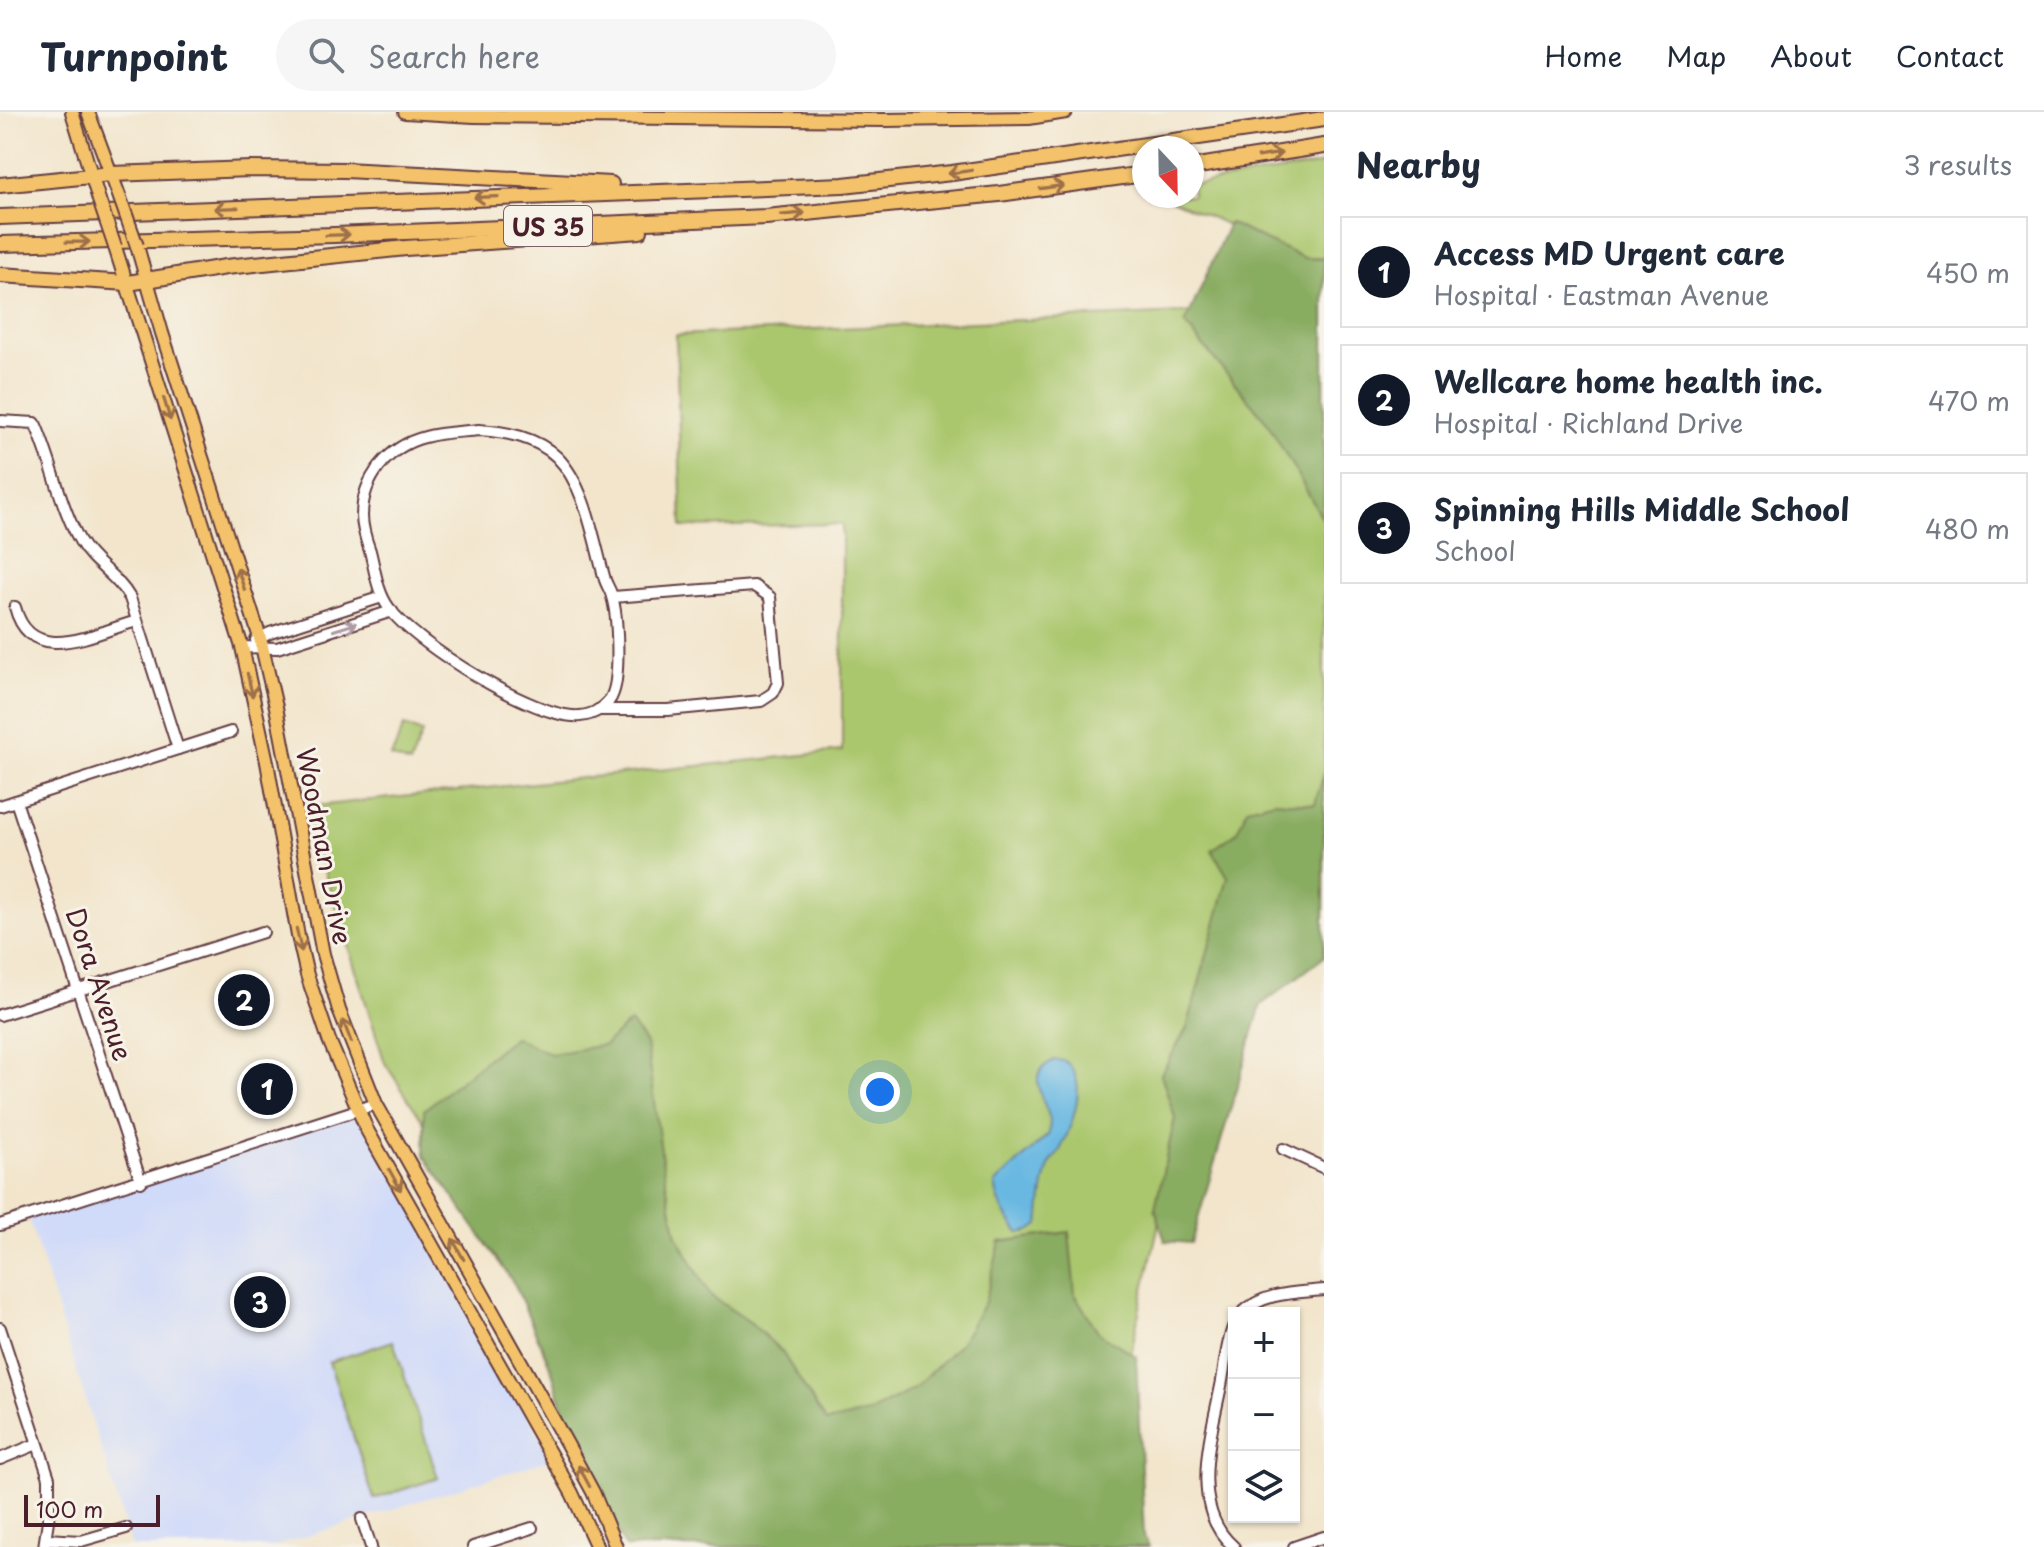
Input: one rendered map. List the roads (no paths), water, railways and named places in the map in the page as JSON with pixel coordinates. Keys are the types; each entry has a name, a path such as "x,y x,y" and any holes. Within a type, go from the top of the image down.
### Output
{"highway":[{"name":"US 35","path":"0,217 843,185 952,173 1324,119"},
{"path":"1204,166 1324,146"},
{"path":"0,185 111,174 251,169 345,170 676,190"},
{"name":"US 35","path":"0,244 335,235 766,217 949,199 1132,176"},
{"path":"0,275 128,283 226,267 406,248 598,235 766,217"}],"main road":[{"name":"Woodman Drive","path":"72,112 242,647 267,762 290,900 307,975 329,1040 359,1111 572,1493 597,1547"},
{"name":"Woodman Drive","path":"88,112 137,246 261,643 323,954 339,1010 376,1104 567,1444 593,1492 616,1547"},
{"path":"405,112 474,116 730,115 973,120 1029,118 1066,112"}],"street":[{"path":"0,421 35,423 45,443 76,534 90,555 124,588 178,749"},
{"path":"598,710 611,698 616,682 613,597 577,487 565,466 539,444 510,433 479,430 427,436 412,441 391,454 375,472 364,499 362,515 382,597 397,618 447,656 502,691 570,716 582,716 598,710 668,710 761,701 773,693 778,683 770,597 754,586 613,597"},
{"path":"242,647 261,643 382,597"},
{"path":"15,607 20,623 31,636 55,644 137,621"},
{"path":"261,643 277,648 392,611"},
{"path":"0,806 231,732"},
{"name":"Dora Avenue","path":"16,801 141,1182"},
{"path":"0,1015 263,932"},
{"path":"0,1225 376,1104"},
{"path":"1283,1149 1324,1168"},
{"path":"1250,1307 1271,1296 1324,1290"},
{"path":"0,1328 49,1478 51,1494 45,1543 81,1541 126,1528"},
{"path":"1228,1353 1212,1429 1206,1480 1218,1526 1234,1547"},
{"path":"0,1459 37,1444"},
{"path":"362,1519 371,1547"},
{"path":"479,1546 532,1528"},
{"path":"1294,1547 1324,1537"}],"water":[{"path":"1054,1060 1065,1061 1076,1080 1078,1091 1074,1116 1060,1151 1049,1166 1039,1225 1019,1233 1003,1210 995,1184 1049,1134 1050,1120 1038,1080 1045,1066"}],"place":[{"name":"Wellcare home health inc.","path":"244,1000"},
{"name":"Access MD Urgent care","path":"267,1089"},
{"name":"Spinning Hills Middle School","path":"260,1302"}]}
